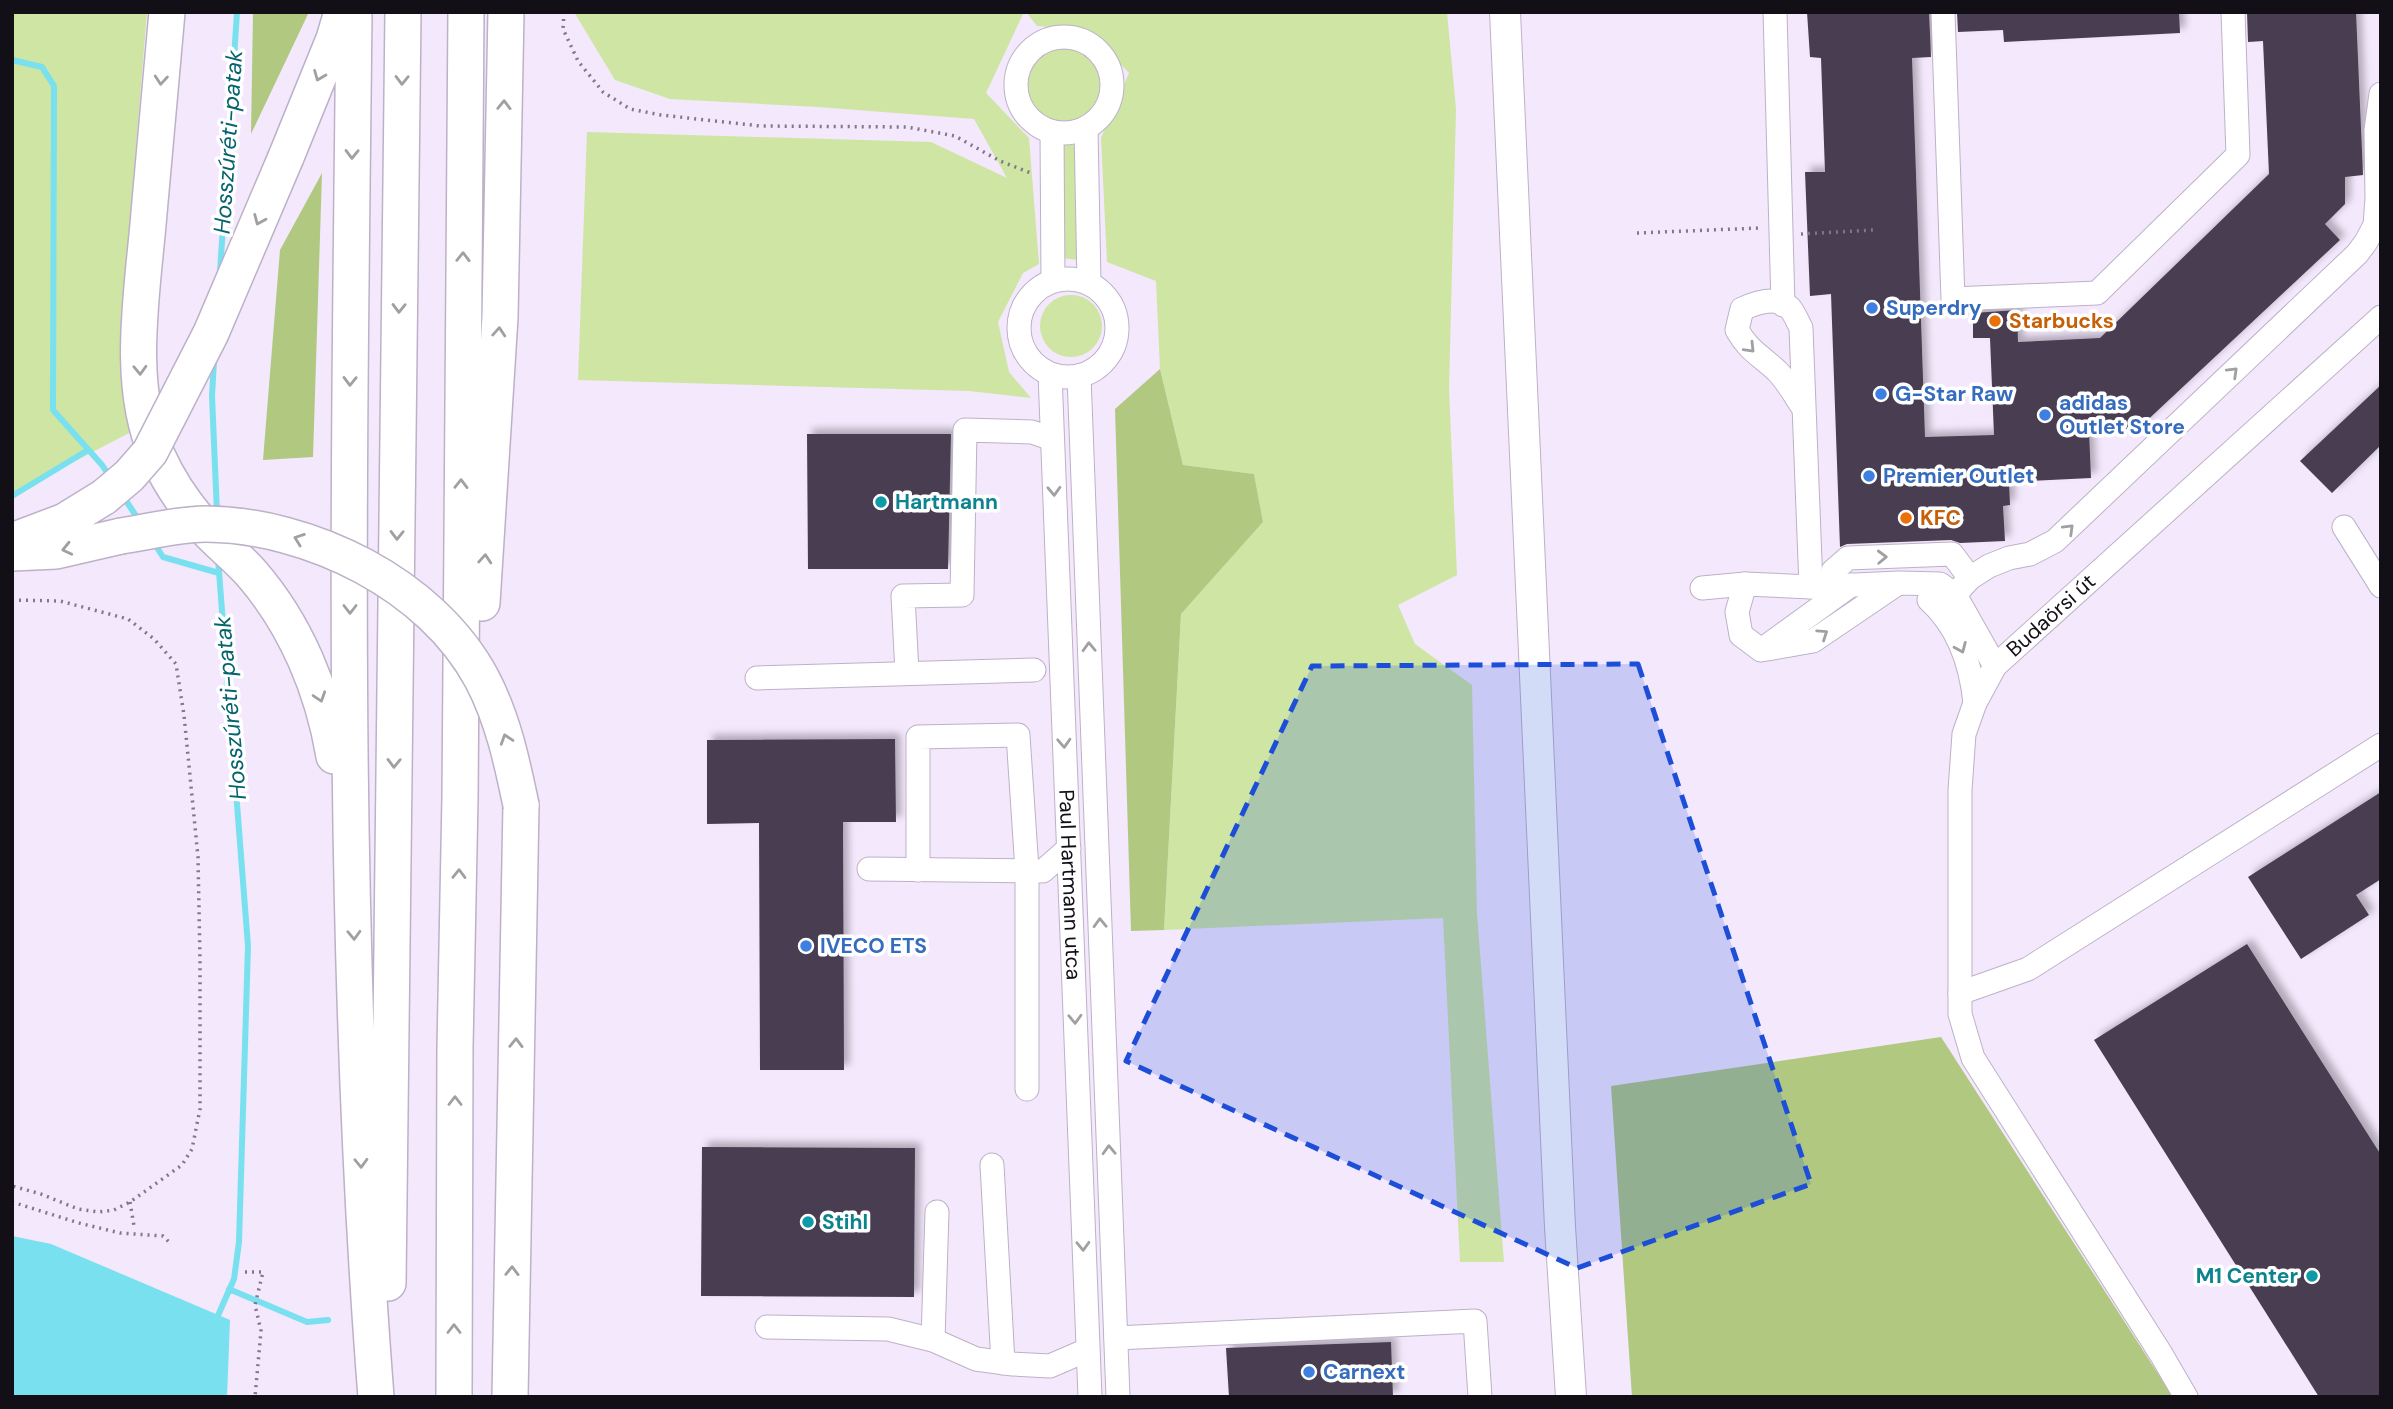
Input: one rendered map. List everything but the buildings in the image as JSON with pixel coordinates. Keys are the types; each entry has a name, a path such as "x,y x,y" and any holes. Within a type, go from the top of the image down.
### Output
{"highway":[{"path":"167,12 141,302 139,371 145,415 156,453 182,499 206,529 252,574 275,604 316,682 329,722 352,867"},
{"path":"12,541 65,521 104,497 129,476 150,452 211,333 286,157 334,39 342,12"},
{"path":"354,12 349,684 364,1243 376,1397"},
{"path":"386,1397 403,12"},
{"path":"454,1397 466,12"},
{"path":"460,798 477,696 500,317 506,12"},
{"path":"12,552 56,551 121,536 202,524 247,526 293,536 356,562 417,601 451,635 482,678 508,741 521,806 510,1380"}],"main road":[{"path":"1505,12 1559,1213 1571,1397"}],"street":[{"path":"1774,12 1783,305"},
{"path":"1943,12 1953,299 2096,293 2238,155 2233,12"},
{"path":"1070,36 1085,41 1099,51 1110,70 1111,96 1103,114 1086,128 1069,133 1052,132 1034,122 1019,104 1016,77 1025,55 1046,39 1070,36"},
{"path":"1955,595 2009,558 2030,554 2055,541 2357,254 2375,225 2376,130 2381,94"},
{"path":"1086,128 1089,283"},
{"path":"1052,132 1052,281"},
{"path":"1072,278 1089,283 1111,303 1117,330 1114,347 1100,365 1079,376 1049,374 1030,358 1021,343 1019,322 1027,299 1037,289 1052,281 1072,278"},
{"path":"1804,409 1777,372 1747,348 1737,330 1742,309 1762,300 1783,305 1789,307 1801,328 1811,587"},
{"name":"Budaörsi út","path":"2186,1397 1973,1058 1960,1014 1960,790 1964,734 1975,703 1996,666 2381,317"},
{"name":"Paul Hartmann utca","path":"1049,374 1089,1397"},
{"name":"Paul Hartmann utca","path":"1079,376 1118,1397"},
{"path":"907,673 903,596 962,595 965,429 1032,432 1052,439"},
{"path":"2344,527 2381,586"},
{"path":"1843,586 1833,571 1848,558 1952,554 1960,642 1972,676 1975,703"},
{"path":"1745,584 1737,612 1741,635 1761,650 1813,641 1899,583"},
{"path":"1702,588 1745,584 1811,587 1940,584 1955,595 1996,666"},
{"path":"1761,650 1843,586"},
{"path":"1034,670 1059,633"},
{"path":"757,678 1034,670"},
{"path":"1034,670 1062,713"},
{"path":"918,870 918,737 1018,735 1035,870 1027,1089"},
{"path":"1960,993 2028,969 2381,745"},
{"path":"869,869 1035,870 1069,848"},
{"path":"1035,870 1070,899"},
{"path":"992,1165 1003,1363"},
{"path":"933,1340 937,1212"},
{"path":"1116,1338 1475,1321 1480,1397"},
{"path":"767,1327 888,1329 933,1340 976,1359 1003,1363 1050,1366 1087,1350"},
{"path":"1050,1366 1074,1382 1089,1397"}],"path":[{"path":"564,12 563,29 578,61 603,92 630,109 760,126 919,129 955,136 1000,161 1052,182"},
{"path":"1637,233 1771,228 1782,235 1873,230"},
{"path":"12,600 60,601 128,619 154,639 176,664 184,715 198,857 200,1109 192,1149 182,1165 130,1202 114,1210 99,1212 78,1209 12,1186"},
{"path":"12,1202 120,1233 163,1236 171,1244"},
{"path":"130,1202 134,1226"},
{"path":"245,1272 262,1272 255,1305 261,1331 256,1397"}],"highlighted area":[{"path":"1638,664 1811,1184 1577,1268 1126,1061 1312,666"}],"green space":[{"path":"12,12 147,12 121,328 131,432 12,494"},
{"path":"253,12 309,12 251,134"},
{"path":"574,12 1024,12 986,93 1029,138 1039,264 1023,273 998,322 1009,372 1031,398 969,391 578,380 587,132 931,142 1007,178 974,119 670,99 615,80"},
{"path":"1026,12 1447,12 1456,109 1449,389 1457,575 1398,605 1415,644 1472,685 1477,914 1504,1262 1460,1262 1443,918 1164,930 1181,614 1263,522 1254,474 1183,465 1160,369 1156,281 1107,262 1101,138 1129,73 1088,30 1037,26"},
{"path":"1061,46 1076,49 1089,58 1098,71 1101,86 1098,101 1089,114 1076,123 1061,126 1046,123 1033,114 1024,101 1021,86 1024,71 1033,58 1046,49"},
{"path":"1064,144 1079,146 1078,260 1061,258"},
{"path":"322,173 313,457 263,460 280,250"},
{"path":"1065,295 1077,295 1093,304 1100,314 1100,338 1093,348 1077,357 1065,357 1054,352 1045,343 1040,332 1040,320 1045,309 1054,300"},
{"path":"1160,369 1183,465 1254,474 1263,522 1181,614 1164,930 1131,931 1115,409"},
{"path":"1941,1037 2173,1397 1632,1397 1611,1086"}],"water":[{"path":"12,1236 51,1244 230,1320 227,1397 12,1397"}],"waterway":[{"name":"Hosszúréti-patak","path":"220,272 237,12"},
{"path":"12,60 42,67 54,86 53,410 111,478"},
{"name":"Hosszúréti-patak","path":"214,360 212,396 217,513"},
{"path":"12,496 88,450"},
{"path":"123,496 140,522"},
{"path":"154,543 163,557 219,573"},
{"name":"Hosszúréti-patak","path":"216,1320 234,1279 239,1242 248,946 218,559"},
{"path":"229,1289 307,1322 328,1320"}],"place":[{"name":"Superdry","path":"1872,308"},
{"name":"Starbucks","path":"1995,321"},
{"name":"G-Star Raw","path":"1881,394"},
{"name":"adidas Outlet Store","path":"2045,415"},
{"name":"Premier Outlet","path":"1869,476"},
{"name":"Hartmann","path":"881,502"},
{"name":"KFC","path":"1906,518"},
{"name":"IVECO ETS","path":"806,946"},
{"name":"Stihl","path":"808,1222"},
{"name":"M1 Center","path":"2312,1276"},
{"name":"Carnext","path":"1309,1372"}]}
